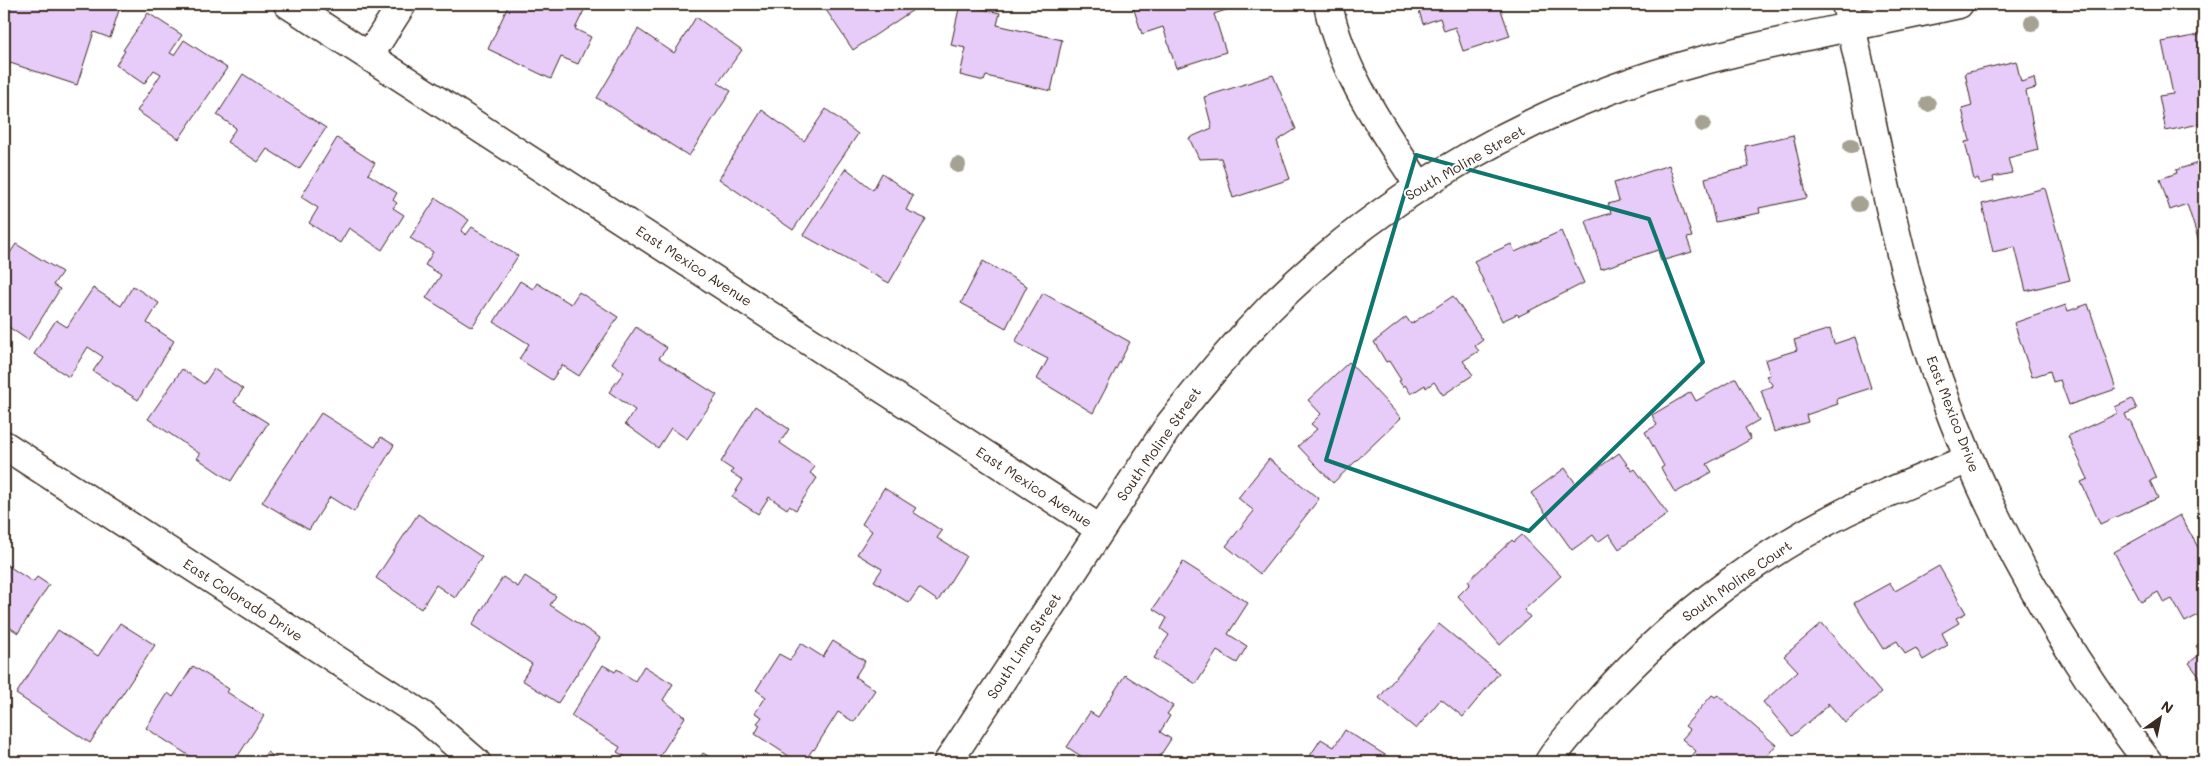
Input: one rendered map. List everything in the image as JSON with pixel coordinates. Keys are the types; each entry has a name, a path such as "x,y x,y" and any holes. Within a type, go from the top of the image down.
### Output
{"street":[{"name":"East Mexico Avenue","path":"288,4 1100,529"},
{"path":"369,56 402,4"},
{"path":"1328,4 1331,19 1350,71 1376,120 1420,187"},
{"name":"South Moline Street","path":"1100,529 1175,418 1201,384 1269,309 1345,242 1420,187 1508,135 1600,94 1696,62 1849,16 1959,4"},
{"name":"East Mexico Drive","path":"1849,16 1909,284 1943,393 1969,459 2008,542 2046,612 2083,672 2148,762"},
{"name":"East Colorado Drive","path":"4,445 422,715 476,762"},
{"name":"South Moline Court","path":"1549,762 1611,686 1671,627 1704,601 1773,552 1847,511 1969,459"},
{"name":"South Lima Street","path":"948,762 1100,529"}],"highlighted area":[{"path":"1416,155 1649,219 1703,362 1529,531 1326,460"}],"building":[{"path":"12,4 64,4 72,6 73,4 121,4 110,38 94,32 77,85 4,61 4,29"},
{"path":"509,4 587,4 575,29 591,37 578,64 561,57 551,79 488,49"},
{"path":"822,4 922,4 853,50"},
{"path":"960,4 1000,13 997,25 1062,40 1051,91 986,76 984,81 960,75 966,48 951,45"},
{"path":"1132,4 1237,4 1238,6 1214,14 1226,52 1176,68 1163,27 1142,34"},
{"path":"1417,4 1499,4 1510,36 1463,51 1455,27 1444,31 1440,18 1423,24"},
{"path":"148,13 182,35 170,53 174,55 184,40 227,68 179,139 137,111 161,74 154,70 144,84 116,65 125,51 123,50"},
{"path":"696,17 742,50 718,83 731,91 689,156 597,98 638,29 674,53"},
{"path":"2204,34 2204,123 2166,131 2159,96 2173,94 2162,42"},
{"path":"2016,61 2021,82 2034,78 2036,88 2026,91 2038,150 2008,158 2012,173 1993,177 1994,181 1980,184 1978,178 1974,180 1965,142 1970,141 1962,109 1972,106 1965,73"},
{"path":"243,74 326,128 299,169 267,149 258,162 227,142 236,128 217,115"},
{"path":"1273,75 1296,129 1277,141 1290,179 1233,198 1221,158 1199,159 1189,138 1212,128 1204,97"},
{"path":"826,109 858,134 793,230 719,179 762,110 804,141"},
{"path":"1793,135 1807,198 1759,208 1760,213 1715,222 1705,178 1749,167 1745,146"},
{"path":"337,138 375,163 368,174 397,193 393,200 397,203 393,208 404,215 382,250 349,228 340,243 309,223 318,208 301,197"},
{"path":"2204,161 2204,250 2202,251 2187,204 2170,210 2160,179 2177,173 2176,170"},
{"path":"1669,165 1692,237 1687,238 1692,252 1661,261 1658,250 1601,269 1586,221 1611,213 1608,204 1619,201 1614,183"},
{"path":"846,168 873,190 882,173 913,196 906,210 926,219 889,283 803,235"},
{"path":"2045,188 2070,280 2026,291 2015,247 1993,252 1982,204"},
{"path":"436,198 469,220 461,231 466,235 472,227 518,256 472,327 426,298 441,275 425,265 433,252 410,238"},
{"path":"1561,231 1584,283 1519,316 1517,314 1502,321 1474,261 1511,244 1515,252"},
{"path":"16,244 62,272 53,285 60,289 28,340 4,324 4,254 8,256"},
{"path":"983,261 1027,286 1006,328 961,303"},
{"path":"520,281 533,289 537,283 571,304 579,292 618,317 579,376 562,365 552,380 519,359 529,344 494,322"},
{"path":"133,286 159,303 147,323 174,341 138,400 93,371 103,357 88,347 69,377 34,354 56,320 67,327 93,288 121,306"},
{"path":"1043,293 1130,342 1093,413 1037,379 1048,359 1015,342"},
{"path":"1453,296 1483,340 1475,346 1479,351 1463,361 1473,375 1443,395 1434,382 1426,388 1425,385 1411,394 1405,385 1403,387 1399,381 1401,380 1389,361 1386,362 1374,342 1406,317 1411,324"},
{"path":"2088,304 2116,389 2069,405 2060,380 2053,382 2050,371 2032,377 2014,323 2066,305 2068,311"},
{"path":"636,327 667,348 659,358 717,395 687,439 671,428 658,448 625,424 635,410 609,392 624,372 612,363"},
{"path":"1830,329 1834,344 1855,337 1871,388 1836,399 1838,404 1806,415 1808,422 1774,432 1761,390 1773,386 1766,376 1770,375 1765,360 1797,350 1794,340"},
{"path":"1349,362 1401,418 1333,483 1298,446 1317,429 1311,424 1321,414 1308,400"},
{"path":"182,369 204,384 214,369 243,389 234,402 268,423 231,481 197,458 200,454 148,419"},
{"path":"1736,378 1759,420 1745,428 1751,439 1707,464 1712,472 1675,493 1661,468 1664,466 1645,432 1657,425 1652,415 1691,392 1696,401"},
{"path":"2132,399 2137,409 2125,414 2128,421 2130,420 2156,478 2150,481 2158,498 2100,524 2081,482 2088,479 2068,436 2118,413 2115,407"},
{"path":"755,406 789,429 780,443 815,467 810,473 817,478 796,510 789,506 787,509 769,497 758,514 732,497 743,480 731,473 733,470 721,462"},
{"path":"321,413 375,447 381,437 394,445 354,512 330,497 309,530 262,502"},
{"path":"1619,453 1632,471 1635,469 1668,514 1619,549 1609,534 1598,542 1593,535 1572,550 1531,493 1565,468 1576,484"},
{"path":"1269,459 1319,499 1260,574 1226,546 1254,511 1238,498"},
{"path":"884,488 916,508 913,512 942,531 937,538 966,556 938,601 919,588 909,603 874,581 882,569 857,554 872,531 862,524"},
{"path":"418,514 482,557 455,598 436,585 421,609 376,578"},
{"path":"2180,515 2204,558 2204,612 2185,622 2172,599 2164,603 2158,592 2141,602 2114,552"},
{"path":"1522,535 1561,576 1524,610 1530,617 1500,645 1458,596 1470,584 1468,581 1512,540 1514,542"},
{"path":"1183,562 1248,603 1228,634 1247,646 1237,663 1217,651 1196,684 1154,658 1169,635 1161,629 1167,618 1153,609"},
{"path":"4,563 33,582 37,577 49,585 18,633 6,625 4,627"},
{"path":"1939,566 1966,613 1956,618 1959,623 1942,633 1948,645 1923,660 1916,648 1905,654 1897,641 1883,649 1854,603 1890,583 1895,591"},
{"path":"525,576 556,596 550,605 600,638 558,703 522,680 532,664 472,625 503,577 518,587"},
{"path":"120,623 155,645 90,743 16,694 58,630 98,656"},
{"path":"1822,623 1881,693 1845,723 1828,703 1828,706 1792,736 1763,702 1798,671 1784,656"},
{"path":"1439,624 1499,673 1463,717 1441,699 1416,729 1379,698"},
{"path":"2204,640 2204,683 2189,663 2201,653 2196,646"},
{"path":"833,641 865,661 855,677 875,690 854,722 838,712 814,750 804,762 798,762 755,734 760,725 757,723 762,717 755,713 766,697 756,690 779,654 790,660 801,643 823,657"},
{"path":"603,665 615,672 617,669 635,681 644,666 673,684 663,700 685,717 656,762 634,762 617,752 620,747 571,716"},
{"path":"193,666 229,689 227,692 264,716 234,762 199,762 146,728 168,693 173,697"},
{"path":"1125,675 1173,706 1167,714 1170,716 1160,732 1171,739 1156,762 1090,762 1067,747 1090,712 1098,717"},
{"path":"1712,695 1715,697 1718,695 1776,745 1762,762 1688,761 1696,751 1682,739 1690,730 1685,726"},
{"path":"1345,730 1390,758 1387,762 1306,762 1321,739 1334,747"},
{"path":"267,752 282,762 260,762"},
{"path":"703,753 718,762 697,762"}]}
